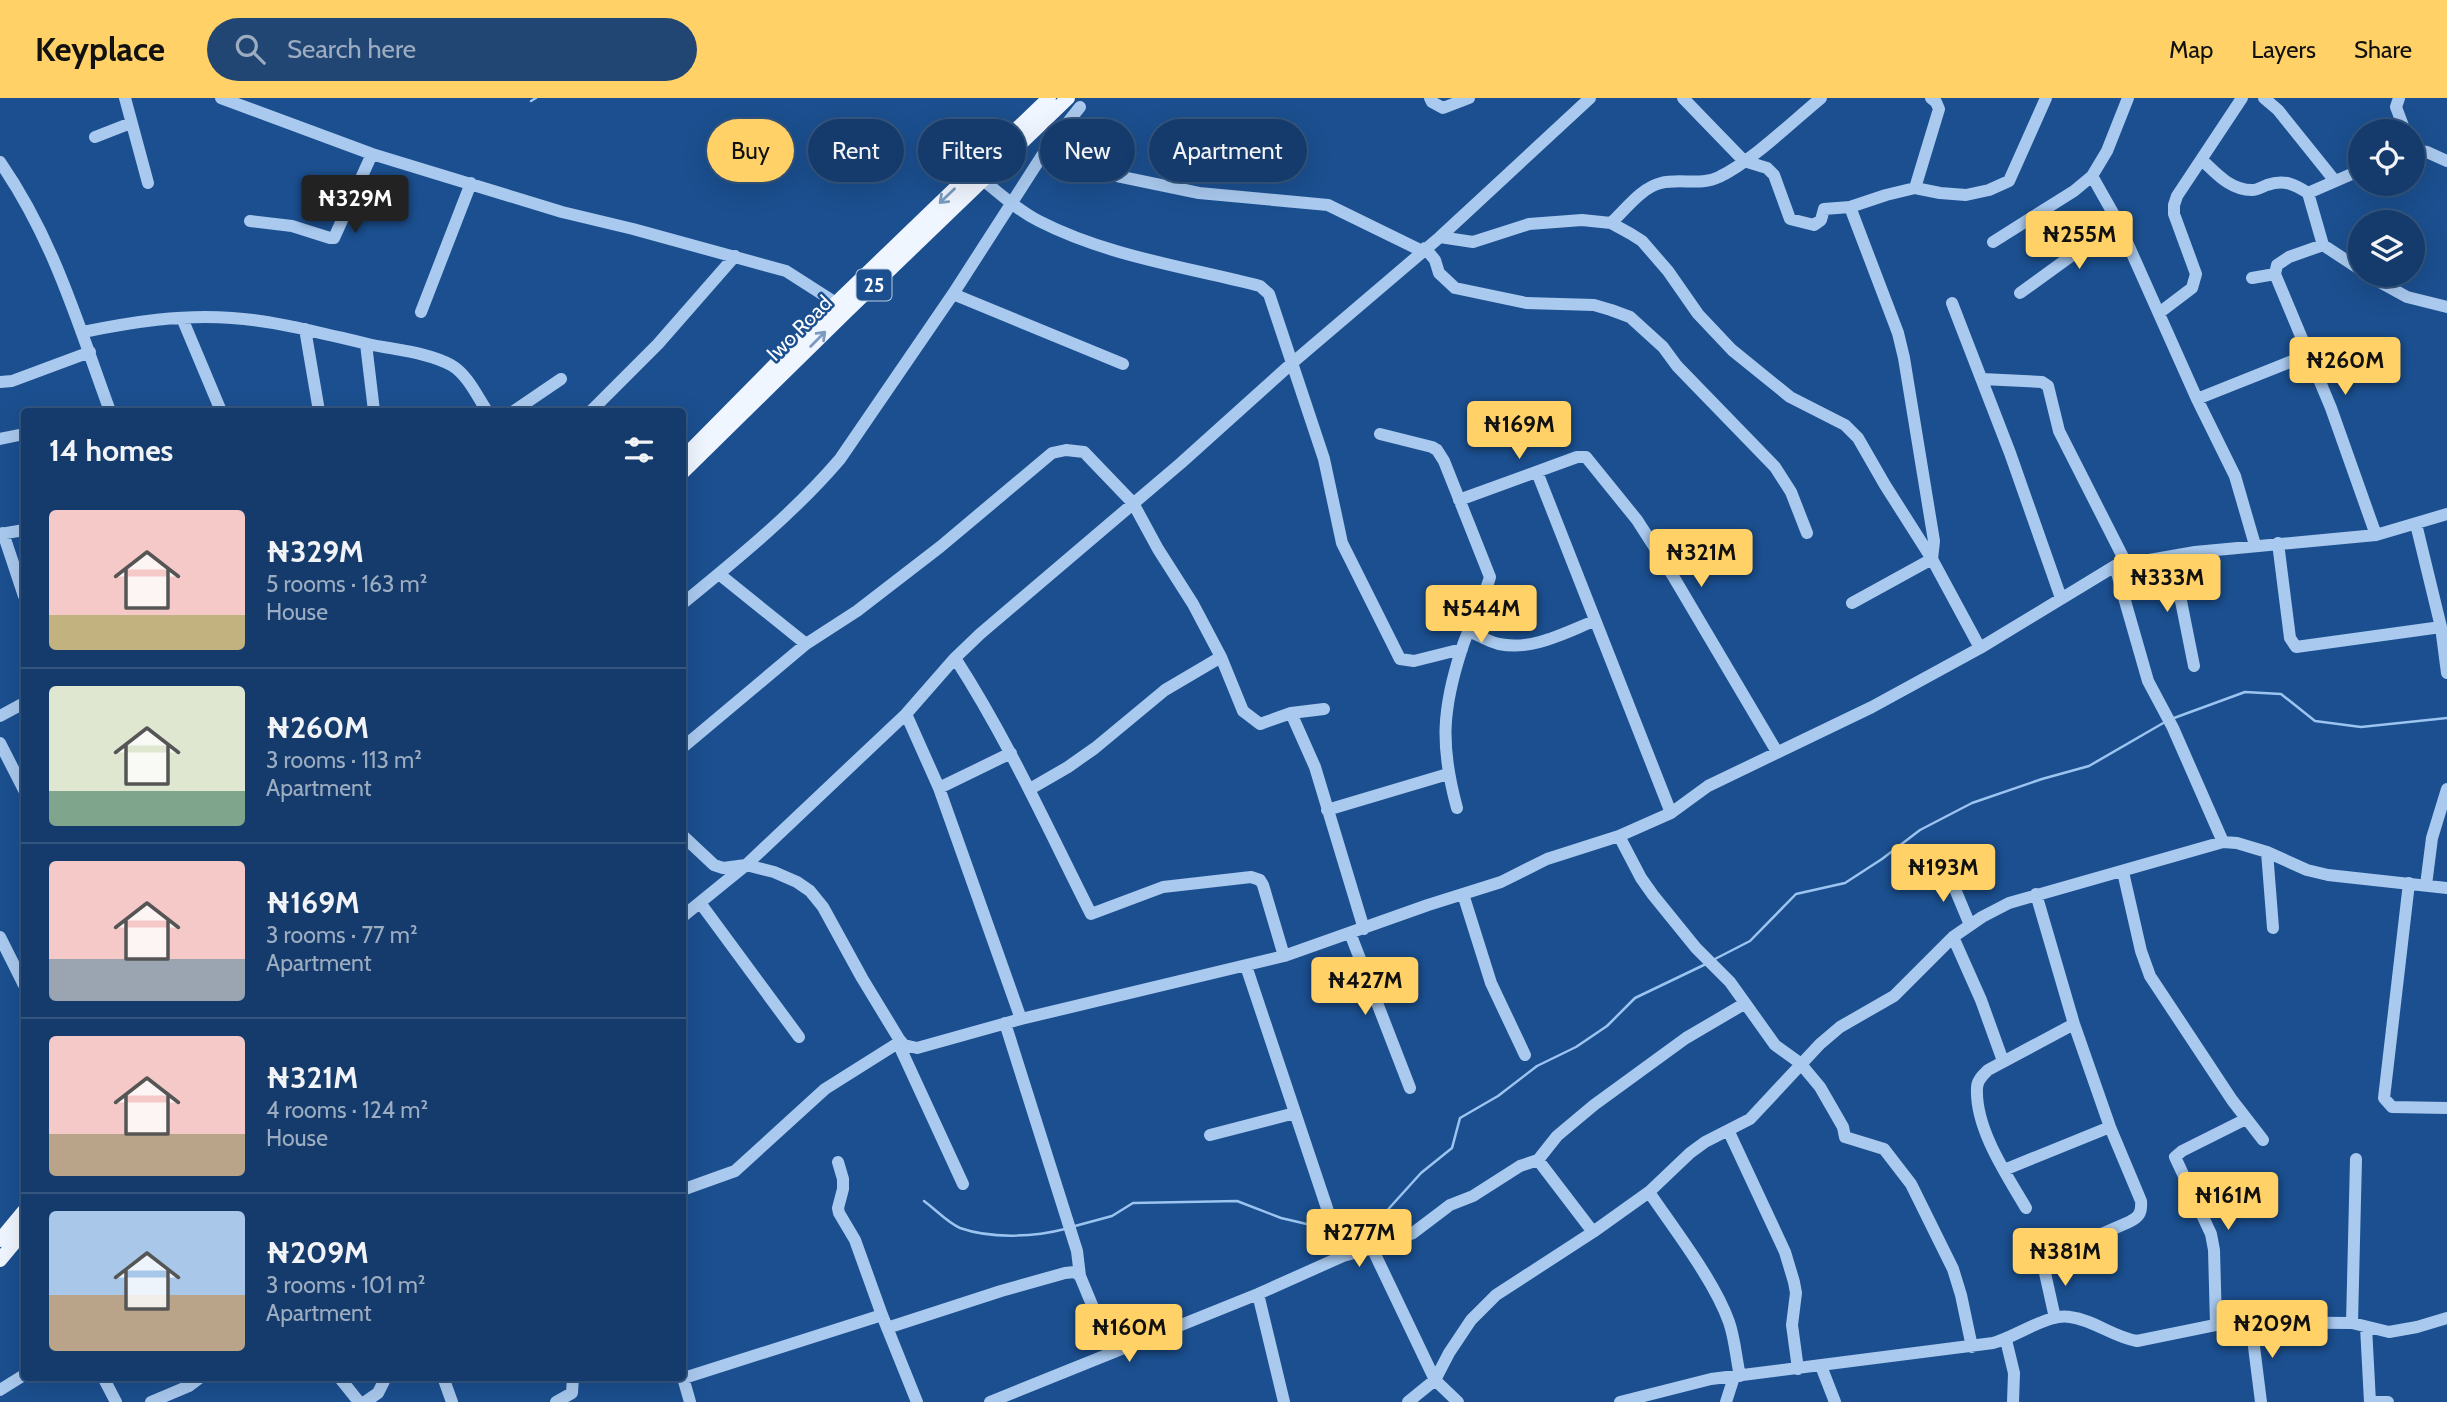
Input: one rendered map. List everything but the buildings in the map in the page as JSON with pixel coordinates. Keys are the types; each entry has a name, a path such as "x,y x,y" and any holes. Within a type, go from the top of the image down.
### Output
{"main road":[{"name":"Iwo Road","path":"686,455 836,303 1049,98"},
{"name":"Iwo Road","path":"1026,139 1068,98"},
{"name":"Iwo Road","path":"686,469 981,182"},
{"path":"0,1240 21,1215"},
{"path":"0,1260 21,1235"}],"street":[{"path":"125,98 148,183"},
{"path":"221,98 239,102 372,154 562,212 786,271 836,303"},
{"path":"1430,98 1443,108 1469,98"},
{"path":"686,914 746,865 906,714 980,634 1440,237 1590,98"},
{"path":"1683,98 1744,161 1767,168 1774,175 1790,219 1818,224 1824,209 1850,207 1916,188 1940,194 1966,195 1989,190 2009,181 2046,98"},
{"path":"1611,223 1650,188 1661,183 1709,181 1721,176 1744,161 1821,98"},
{"path":"1916,188 1939,109 1931,98"},
{"path":"1993,242 2074,191 2092,176 2107,151 2128,98"},
{"path":"2159,313 2192,288 2195,282 2196,274 2174,214 2174,205 2242,98"},
{"path":"2264,98 2278,110 2335,181"},
{"path":"2399,98 2396,107 2400,119"},
{"path":"1070,119 1080,107"},
{"path":"95,137 131,122"},
{"path":"2425,152 2447,162"},
{"path":"250,221 292,226 334,238 372,154"},
{"path":"686,601 821,482 841,459 953,294 1040,158"},
{"path":"2202,160 2228,183 2239,188 2254,190 2278,181 2293,184 2308,193 2323,245 2348,261"},
{"path":"0,162 27,204 50,250 83,332 106,408"},
{"path":"2092,176 2118,222 2240,490 2255,545"},
{"path":"2308,193 2348,176"},
{"path":"1135,180 1199,193 1328,205 1423,249 1435,260 1439,273 1455,288 1526,303 1594,306 1630,317 1663,347 1677,366 1775,467 1791,492 1807,533"},
{"path":"985,182 1038,221 1088,241 1145,259 1260,286 1269,294 1291,364 1314,423 1342,542 1400,659 1414,661 1462,649"},
{"path":"421,312 471,183"},
{"path":"1850,207 1898,333 1904,358 1934,541 1932,559"},
{"path":"1440,237 1473,242 1529,224 1582,220 1611,223 1642,241 1668,271 1698,314 1732,350 1790,397 1845,425 1858,438 1932,559 1980,648"},
{"path":"2020,293 2118,222"},
{"path":"2323,245 2289,257 2277,265 2275,274 2309,354 2376,535"},
{"path":"594,408 658,344 735,256"},
{"path":"2252,278 2275,274"},
{"path":"2389,287 2407,297 2447,307"},
{"path":"953,294 1124,364"},
{"path":"1952,303 2060,598"},
{"path":"83,332 132,322 182,318 233,318 305,329 410,353 453,366 485,408"},
{"path":"182,318 220,408"},
{"path":"305,329 318,408"},
{"path":"366,344 374,408"},
{"path":"0,382 12,381 90,352"},
{"path":"2197,399 2309,354"},
{"path":"518,408 561,379"},
{"path":"1982,379 2042,382 2048,386 2059,431 2121,564 2148,681 2173,728 2223,842"},
{"path":"1380,434 1437,450 1444,461 1490,577 1462,649 1445,715 1444,747 1457,808"},
{"path":"0,439 21,435"},
{"path":"686,745 806,644 857,611 930,555 1052,453 1066,450 1084,452 1133,503 1193,604 1221,657 1243,711 1260,724 1291,713 1324,709"},
{"path":"1459,500 1577,457 1586,457 1637,520 1777,752"},
{"path":"1537,472 1671,813"},
{"path":"686,1189 735,1171 825,1089 901,1044 917,1048 1005,1023 1284,956 1512,878 1547,859 1619,836 1671,813 1709,786 1872,707 1980,648 2121,564 2255,545 2376,535 2447,514"},
{"path":"2416,524 2443,622 2447,673"},
{"path":"21,531 1,534 21,588"},
{"path":"2278,543 2290,638 2296,647 2443,622"},
{"path":"2172,556 2194,666"},
{"path":"1852,603 1932,559"},
{"path":"719,574 806,644"},
{"path":"1469,631 1499,644 1525,645 1543,641 1594,621"},
{"path":"1030,789 1068,768 1096,748 1165,690 1221,657"},
{"path":"955,658 989,710 1091,914 1163,887 1251,877 1260,880 1263,885 1284,956"},
{"path":"0,716 21,705"},
{"path":"1291,713 1315,767 1364,929"},
{"path":"906,714 939,788 1021,1019"},
{"path":"0,743 21,784"},
{"path":"939,788 1011,753"},
{"path":"1327,810 1448,774"},
{"path":"2426,885 2432,838 2447,789"},
{"path":"1619,836 1641,878 1696,948 1730,982 1775,1045 1800,1063 1820,1087 1843,1127 1844,1138 1884,1149 1911,1184 1952,1269 1961,1295 1972,1346"},
{"path":"686,839 714,865 723,868 746,865 774,872 810,891 823,907 901,1044 963,1184"},
{"path":"1408,1402 1435,1380 1448,1353 1471,1320 1496,1295 1649,1192 1705,1142 1729,1132 1760,1111 1800,1063 1840,1027 1894,996 1953,937 2009,903 2223,842 2237,843 2267,852 2307,870 2328,875 2447,888"},
{"path":"2267,852 2273,928"},
{"path":"1947,870 1970,925"},
{"path":"2123,872 2145,966 2246,1119 2263,1140"},
{"path":"2409,883 2384,1098 2392,1107 2447,1108"},
{"path":"1463,894 1491,983 1525,1055"},
{"path":"2036,894 2074,1024 2110,1127 2141,1200 2141,1211 2137,1218 2044,1259 2055,1318"},
{"path":"701,904 799,1037"},
{"path":"1350,933 1410,1088"},
{"path":"0,937 21,979"},
{"path":"1953,937 1981,1000 2003,1061"},
{"path":"1246,966 1343,1256"},
{"path":"990,1402 1258,1294 1343,1256 1413,1233 1450,1205 1473,1196 1520,1166 1538,1160 1557,1136 1594,1105 1686,1038 1744,1004"},
{"path":"1005,1023 1077,1251 1080,1276 1112,1353"},
{"path":"2026,1208 1983,1128 1977,1086 1988,1070 2074,1024"},
{"path":"1210,1135 1295,1113"},
{"path":"2216,1324 2214,1250 2211,1234 2175,1157 2246,1119"},
{"path":"2004,1170 2110,1127"},
{"path":"1729,1132 1785,1251 1794,1282 1796,1293 1792,1325 1798,1370"},
{"path":"2352,1323 2356,1159"},
{"path":"1538,1160 1593,1232"},
{"path":"838,1162 843,1188 838,1208 855,1240 918,1402"},
{"path":"1649,1192 1690,1251 1730,1324 1737,1376 1726,1400"},
{"path":"1372,1248 1435,1380 1458,1402"},
{"path":"887,1328 1065,1273 1075,1272 1080,1276"},
{"path":"1258,1294 1284,1402"},
{"path":"686,1375 882,1315"},
{"path":"1620,1402 1712,1379 1798,1370 2006,1340 2055,1318 2068,1316 2124,1339 2137,1341 2216,1324 2352,1323 2389,1332 2447,1318"},
{"path":"2251,1323 2261,1402"},
{"path":"2366,1328 2373,1402 2388,1402"},
{"path":"2006,1340 2014,1373 2013,1402"},
{"path":"1821,1366 1835,1402"},
{"path":"0,1390 21,1377"},
{"path":"1712,1379 1726,1400"},
{"path":"105,1381 116,1402"},
{"path":"151,1402 189,1387 196,1381"},
{"path":"342,1381 359,1402"},
{"path":"444,1381 452,1402"},
{"path":"556,1402 572,1393 573,1381"},
{"path":"684,1381 690,1402"},
{"path":"365,1402 380,1397"}],"waterway":[{"path":"531,101 536,98"},
{"path":"2174,718 2245,692 2281,694 2315,721 2361,727 2447,718"},
{"path":"1713,960 1750,941 1796,894 1845,883 1920,830 1972,803 2089,766 2165,722"},
{"path":"1338,1231 1364,1236 1421,1173 1452,1148 1460,1118 1498,1096 1537,1066 1576,1047 1607,1026 1635,998 1708,963"},
{"path":"924,1201 955,1226 972,1232 1012,1236 1065,1229"},
{"path":"1075,1226 1112,1216 1133,1203 1237,1201 1281,1218 1328,1229"}]}
